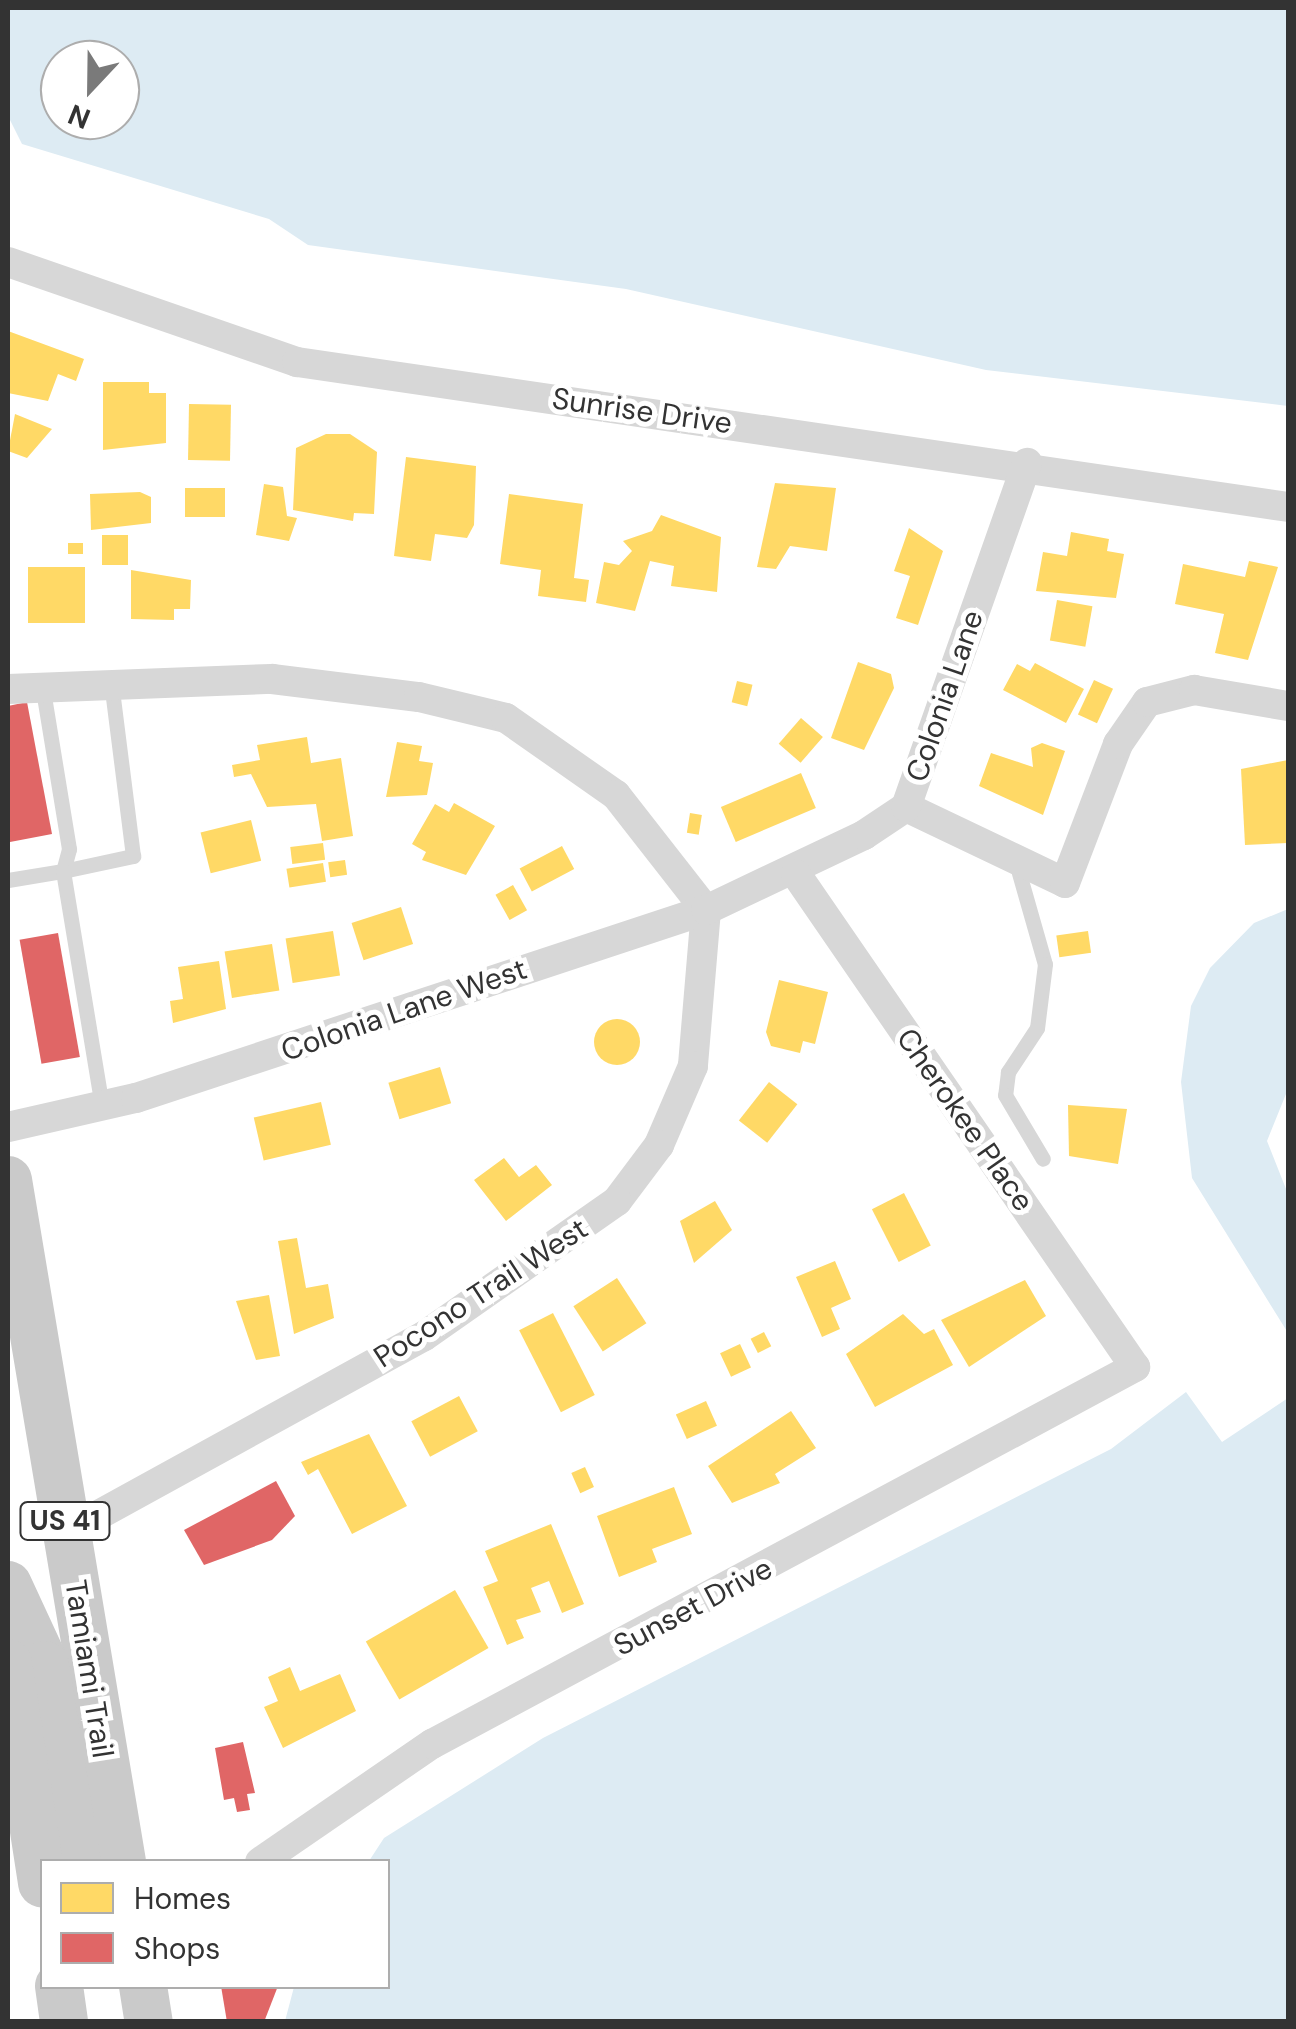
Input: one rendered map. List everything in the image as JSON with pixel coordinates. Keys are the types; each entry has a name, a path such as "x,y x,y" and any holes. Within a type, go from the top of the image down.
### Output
{"main road":[{"name":"Tamiami Trail","path":"8,1180 121,1859"},
{"path":"8,1584 45,1666 76,1859"},
{"path":"8,1663 40,1870"},
{"path":"59,1989 64,2022"},
{"path":"144,1989 149,2022"}],"street":[{"name":"Sunrise Drive","path":"8,262 314,366 1028,463 1288,508"},
{"name":"Colonia Lane","path":"796,874 906,807 1028,463"},
{"path":"8,689 110,678 272,679 419,696 506,718 616,795 706,910"},
{"path":"906,807 1065,883 1118,744 1147,702 1194,690 1288,706"},
{"name":"Colonia Lane West","path":"8,1128 102,1107 706,910 796,874"},
{"name":"Cherokee Place","path":"796,874 1135,1366"},
{"name":"Pocono Trail West","path":"66,1532 424,1336 618,1201 660,1145 693,1066 706,910"},
{"name":"Sunset Drive","path":"264,1859 432,1744 1135,1366"}],"lane":[{"path":"8,880 132,856 110,678"},
{"path":"42,684 68,850 64,871 102,1107"},
{"path":"1014,859 1046,958 1037,1028 1008,1072 1005,1095 1043,1158"}],"shaded area":[{"path":"8,8 1288,8 1288,406 986,370 626,289 308,245 269,219 22,144 8,116"},
{"path":"1288,909 1288,1089 1267,1141 1288,1194 1288,1333 1192,1178 1181,1082 1191,1006 1210,968 1254,923"},
{"path":"1186,1392 1222,1442 1288,1398 1288,2021 285,2021 293,1989 390,1989 390,1859 370,1859 384,1838 543,1738 1111,1449"}],"building: Homes":[{"path":"8,331 84,359 76,381 58,374 48,401 8,393"},
{"path":"103,382 149,382 149,393 166,393 166,443 103,450"},
{"path":"189,404 231,405 230,461 188,460"},
{"path":"15,414 52,429 27,458 8,451"},
{"path":"326,434 350,434 377,452 374,514 354,513 353,521 293,510 296,448"},
{"path":"406,457 476,466 474,525 467,538 435,534 431,561 394,556"},
{"path":"775,483 836,488 827,551 790,546 776,569 757,567"},
{"path":"264,484 283,487 287,516 297,518 289,541 256,535"},
{"path":"185,488 225,488 225,517 185,517"},
{"path":"140,492 151,497 151,523 91,530 90,494"},
{"path":"509,494 583,504 574,578 589,580 586,602 538,596 541,570 500,564"},
{"path":"661,515 721,537 717,592 671,586 674,566 650,561 635,611 596,603 604,562 619,565 632,551 623,541 652,531"},
{"path":"909,528 943,551 918,625 896,618 910,576 894,571"},
{"path":"1071,532 1109,539 1107,551 1124,554 1116,598 1036,591 1043,552 1067,556"},
{"path":"102,535 128,535 128,565 102,565"},
{"path":"68,543 83,543 83,554 68,554"},
{"path":"1249,561 1278,567 1248,660 1215,653 1224,614 1175,604 1183,564 1245,577"},
{"path":"28,567 85,567 85,623 28,623"},
{"path":"131,570 191,580 190,609 174,609 174,620 131,619"},
{"path":"1057,600 1092,606 1085,647 1050,640"},
{"path":"858,662 891,674 894,688 864,750 831,738"},
{"path":"1035,663 1084,689 1066,723 1003,690 1017,664 1030,671"},
{"path":"1094,680 1113,689 1097,723 1078,714"},
{"path":"737,681 753,685 747,706 732,702"},
{"path":"801,718 823,737 801,763 779,744"},
{"path":"307,737 311,763 341,758 353,836 322,841 316,804 267,807 251,774 234,777 232,765 260,760 257,745"},
{"path":"397,742 422,746 419,761 433,763 427,795 386,797"},
{"path":"1042,743 1065,751 1043,815 979,786 991,753 1033,767 1031,748"},
{"path":"1288,760 1288,843 1245,845 1241,769"},
{"path":"801,773 816,808 736,842 721,807"},
{"path":"454,803 495,826 466,875 422,860 426,852 412,844 435,804 449,812"},
{"path":"690,813 702,815 699,835 687,833"},
{"path":"251,820 261,861 211,873 201,833"},
{"path":"323,843 325,860 292,864 290,847"},
{"path":"562,846 574,869 532,891 520,869"},
{"path":"345,860 347,875 330,877 328,862"},
{"path":"323,863 326,882 289,888 286,869"},
{"path":"513,885 527,910 510,920 496,895"},
{"path":"401,907 413,944 364,960 352,923"},
{"path":"333,931 340,975 293,983 286,939"},
{"path":"1088,931 1091,953 1059,957 1056,935"},
{"path":"272,944 279,990 232,998 225,952"},
{"path":"219,961 226,1009 173,1023 170,1001 183,999 178,967"},
{"path":"779,980 828,992 815,1044 803,1041 800,1053 771,1046 766,1032"},
{"path":"617,1019 633,1026 640,1042 633,1058 617,1065 601,1058 594,1042 601,1026"},
{"path":"440,1067 451,1103 399,1119 388,1083"},
{"path":"769,1082 797,1104 767,1143 739,1121"},
{"path":"321,1102 331,1145 264,1160 254,1118"},
{"path":"1068,1105 1127,1109 1118,1164 1069,1156"},
{"path":"504,1158 519,1177 536,1165 552,1185 506,1221 474,1180"},
{"path":"904,1193 931,1246 899,1262 872,1209"},
{"path":"715,1201 732,1230 694,1263 680,1221"},
{"path":"297,1238 306,1288 328,1284 334,1318 294,1334 278,1241"},
{"path":"835,1261 851,1299 831,1308 840,1329 822,1337 796,1277"},
{"path":"617,1278 646,1323 603,1352 573,1306"},
{"path":"1025,1280 1046,1316 969,1367 941,1320"},
{"path":"269,1295 280,1356 256,1360 236,1301"},
{"path":"553,1313 595,1395 561,1412 519,1330"},
{"path":"903,1314 924,1334 934,1329 953,1365 875,1407 846,1354"},
{"path":"764,1332 771,1346 758,1353 751,1339"},
{"path":"740,1344 751,1368 731,1377 720,1353"},
{"path":"459,1396 478,1431 430,1457 411,1421"},
{"path":"706,1401 717,1426 687,1439 676,1414"},
{"path":"791,1411 816,1448 775,1474 780,1483 732,1503 708,1466"},
{"path":"369,1434 407,1506 352,1534 318,1469 308,1475 301,1462"},
{"path":"585,1467 594,1487 580,1493 571,1473"},
{"path":"674,1487 692,1534 652,1549 657,1562 619,1577 597,1516"},
{"path":"551,1524 584,1604 562,1613 549,1581 531,1588 541,1612 516,1620 524,1638 507,1645 483,1587 498,1581 485,1551"},
{"path":"455,1590 488,1648 399,1700 366,1642"},
{"path":"290,1667 300,1691 340,1674 356,1711 283,1748 264,1707 278,1701 268,1677"}],"building: Shops":[{"path":"27,702 52,834 10,842 8,706"},
{"path":"58,933 80,1057 41,1064 20,940"},
{"path":"276,1481 295,1516 272,1540 204,1565 184,1530"},
{"path":"243,1742 255,1793 247,1794 250,1810 237,1812 234,1798 224,1800 215,1748"},
{"path":"222,1989 277,1989 264,2022 227,2022"}]}
